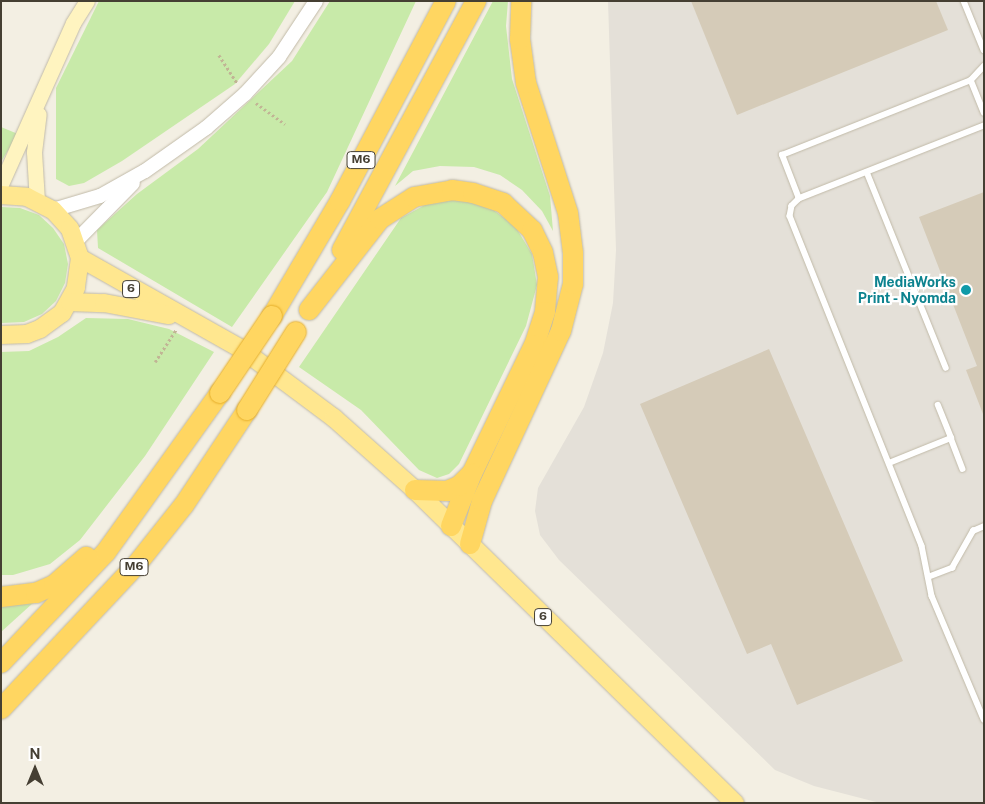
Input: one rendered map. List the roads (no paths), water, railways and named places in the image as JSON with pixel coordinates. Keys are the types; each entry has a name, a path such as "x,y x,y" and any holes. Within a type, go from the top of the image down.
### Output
{"highway":[{"name":"M6","path":"1,663 106,552 154,488 272,316 340,201 446,1"},
{"name":"M6","path":"1,708 137,564 184,505 247,410 309,310 476,1"},
{"path":"470,544 482,501 561,331 574,269 568,213 526,83 520,39 520,1"},
{"path":"309,310 372,228 395,207 414,197 452,190 473,192 502,203 524,221 538,239 548,277 546,307 534,345 472,473 451,526"},
{"path":"415,490 447,491 460,486 472,473"},
{"path":"1,597 36,593 59,581 154,488"},
{"path":"451,526 469,515 482,501"}],"main road":[{"path":"1,184 41,100 69,31 87,1"},
{"path":"37,201 34,152 41,100"},
{"name":"6","path":"1,196 37,201 52,210 62,218 78,249 184,318 240,348 296,387 415,490 735,803"},
{"path":"1,335 27,334 40,329 62,313 70,302 76,288 78,249"},
{"name":"6","path":"70,302 104,303 184,318"}],"street":[{"path":"52,210 100,196 145,171 206,128 245,94 279,57 316,1"},
{"path":"78,249 145,171"}],"lane":[{"path":"964,1 984,50"},
{"path":"799,199 782,155 971,80 984,66"},
{"path":"971,80 984,112"},
{"path":"984,126 799,199 792,206 790,216 922,546 932,596 984,719"},
{"path":"867,172 946,368"},
{"path":"938,406 963,469"},
{"path":"889,463 951,438"},
{"path":"928,578 952,568 973,531 984,526"}],"place":[{"name":"MediaWorks Print - Nyomda","path":"966,290"}]}
